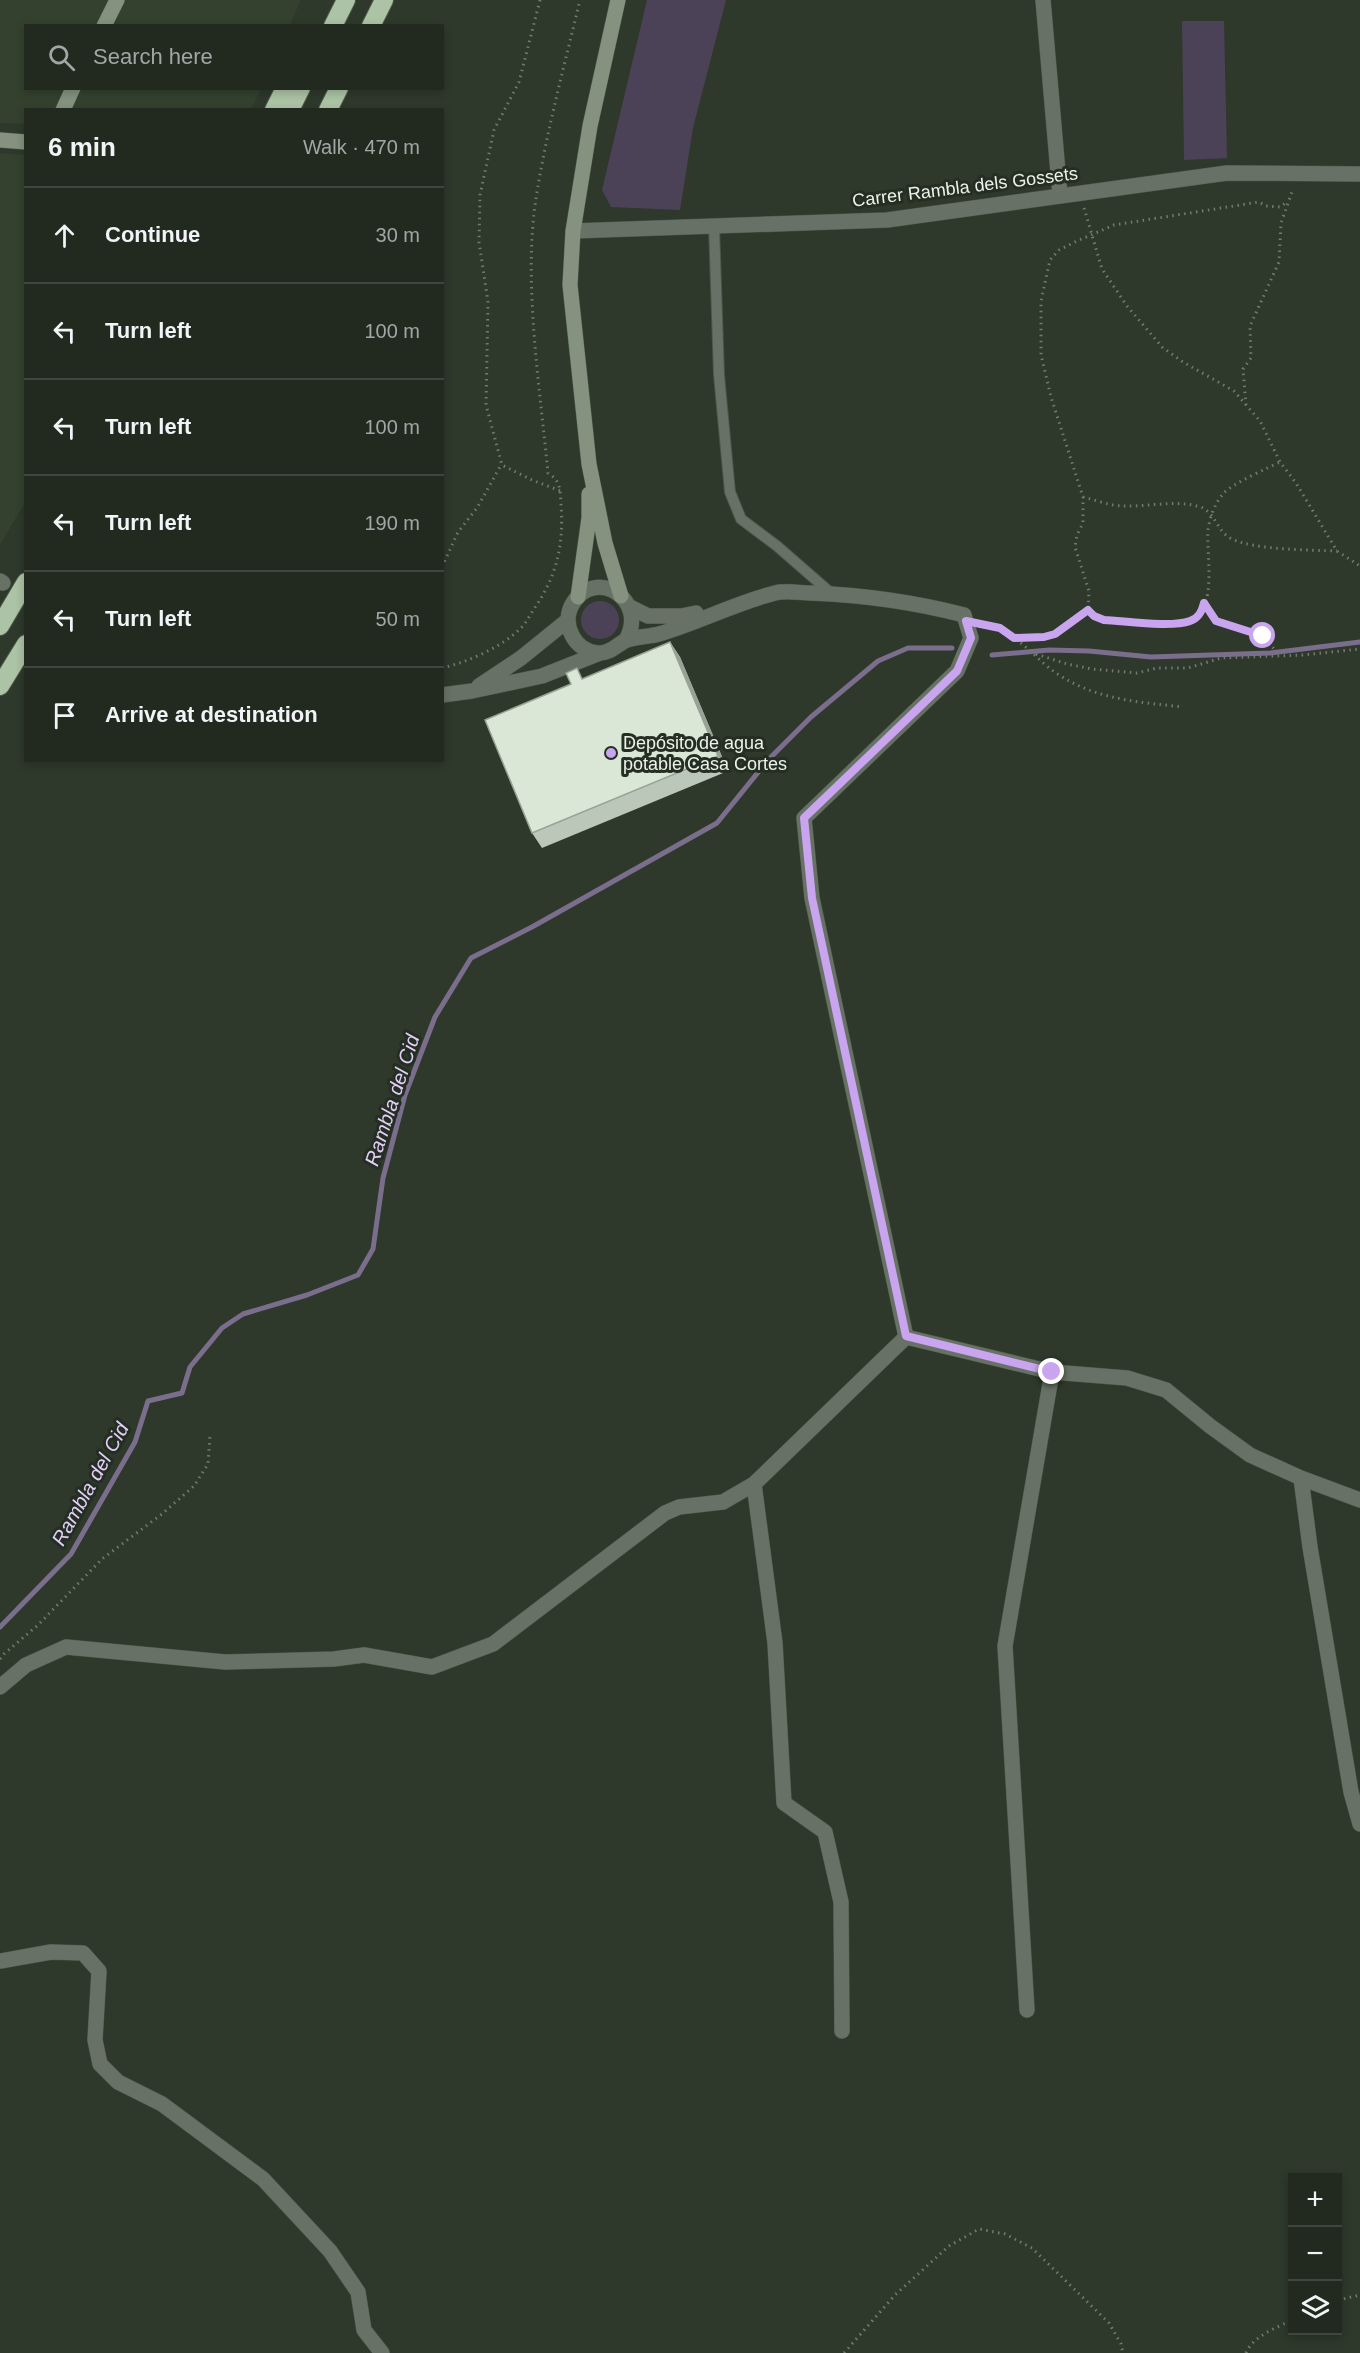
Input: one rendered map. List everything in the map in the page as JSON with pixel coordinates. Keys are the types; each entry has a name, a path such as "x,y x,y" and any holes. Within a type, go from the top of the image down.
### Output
{"highway":[{"path":"334,24 346,0"},
{"path":"372,24 384,0"},
{"path":"275,108 284,90"},
{"path":"291,108 300,90"},
{"path":"329,108 338,90"},
{"path":"0,626 24,585"},
{"path":"0,687 24,647"}],"street":[{"path":"105,24 117,0"},
{"path":"618,0 590,126 573,231 570,285 589,464 605,543 632,624 626,640"},
{"path":"1043,0 1060,195"},
{"path":"64,108 72,90"},
{"path":"0,140 24,142"},
{"name":"Carrer Rambla dels Gossets","path":"573,231 887,220 1227,173 1360,174"},
{"path":"578,597 588,518 589,464"},
{"path":"600,653 577,643 569,629 569,612 584,592 599,588 615,591 626,602 648,616 681,615 732,606"},
{"path":"444,695 542,676 614,649 626,640 658,634 777,592 833,594 929,606 964,615 971,638 957,671 804,818 812,898 906,1336"},
{"path":"472,691 521,658 568,620"},
{"path":"906,1336 1052,1372 1127,1377 1166,1389 1210,1426 1250,1455 1301,1478 1360,1500"},
{"path":"0,1687 26,1665 66,1647 225,1662 334,1659 364,1654 432,1667 493,1644 665,1513 679,1507 723,1502 754,1484 906,1336"},
{"path":"1027,2010 1005,1646 1052,1372"},
{"path":"1301,1478 1310,1547 1351,1792 1360,1824"},
{"path":"754,1484 775,1643 784,1803 825,1832 841,1902 842,2031"},
{"path":"0,1961 51,1952 83,1953 99,1971 95,2040 100,2064 118,2082 162,2104 263,2179 335,2259 358,2292 364,2330 382,2353"}],"lane":[{"path":"714,226 719,375 730,492 741,519 777,546 833,594"}],"path":[{"path":"444,563 458,532 477,508 502,465 486,405 488,302 479,242 480,195 494,130 519,81 540,0"},
{"path":"444,668 488,651 521,628 542,598 556,568 563,529 561,491 558,479 548,473 535,329 532,260 535,205 580,0"},
{"path":"1246,405 1243,369 1251,358 1250,326 1279,262 1281,223 1287,202 1300,174"},
{"path":"1082,192 1085,214 1102,269 1127,306 1162,347 1234,392 1246,405 1260,421 1280,462 1296,483 1337,551 1360,566"},
{"path":"1280,462 1226,491 1211,515 1208,531 1209,576 1201,612 1192,620 1175,624 1104,620 1094,616 1088,610 1089,591 1075,547 1077,535 1083,523 1083,498 1051,397 1041,356 1040,321 1041,301 1050,260 1059,250 1114,225 1182,216 1228,205 1259,202 1266,206 1280,207 1287,202"},
{"path":"502,465 561,491"},
{"path":"1083,498 1123,506 1147,504 1198,506 1211,515 1220,531 1230,539 1245,544 1337,551"},
{"path":"1204,603 1216,621 1263,636 1278,656"},
{"path":"1014,638 1044,637 1055,634 1088,610"},
{"path":"966,621 1000,628 1036,654 1058,674 1095,694 1130,701 1183,707"},
{"path":"1036,654 1092,669 1137,672 1165,667 1188,668 1221,658 1360,649"},
{"path":"0,1659 38,1625 102,1559 162,1514 194,1486 208,1464 210,1436"},
{"path":"844,2353 895,2295 949,2246 979,2229 1005,2234 1032,2248 1109,2324 1121,2344 1123,2353"},
{"path":"1342,2299 1360,2295"},
{"path":"1246,2353 1249,2345 1271,2330 1288,2322"}],"shaded area":[{"path":"0,0 301,0 290,24 24,24 24,90 260,90 252,108 24,108 24,124 0,123"},
{"path":"647,0 726,0 693,128 680,210 611,207 602,190"},
{"path":"1182,21 1224,21 1227,158 1184,160"},
{"path":"0,153 24,155 24,504 0,545"},
{"path":"600,601 613,607 619,620 613,633 600,639 587,633 581,620 587,607"}],"building":[{"name":"Depósito de agua potable Casa Cortes","path":"670,642 718,756 532,833 485,720 571,684 566,673 577,668 582,679"}],"waterway":[{"name":"Rambla del Cid","path":"992,655 1049,650 1151,657 1270,653 1360,642"},
{"name":"Rambla del Cid","path":"0,1627 71,1554 135,1442 148,1401 182,1393 190,1367 222,1328 243,1314 307,1295 358,1275 373,1249 383,1178 405,1095 435,1017 471,958 532,927 717,823 768,760 811,717 878,661 908,648 952,648"}],"place":[{"name":"Depósito de agua potable Casa Cortes","path":"611,753"}],"route":[{"path":"1052,1372 906,1336 812,898 804,818 957,671 971,638 966,621 1000,628 1014,638 1044,637 1055,634 1088,610 1094,616 1104,620 1175,624 1192,620 1201,612 1204,603 1216,621 1263,636"}]}
